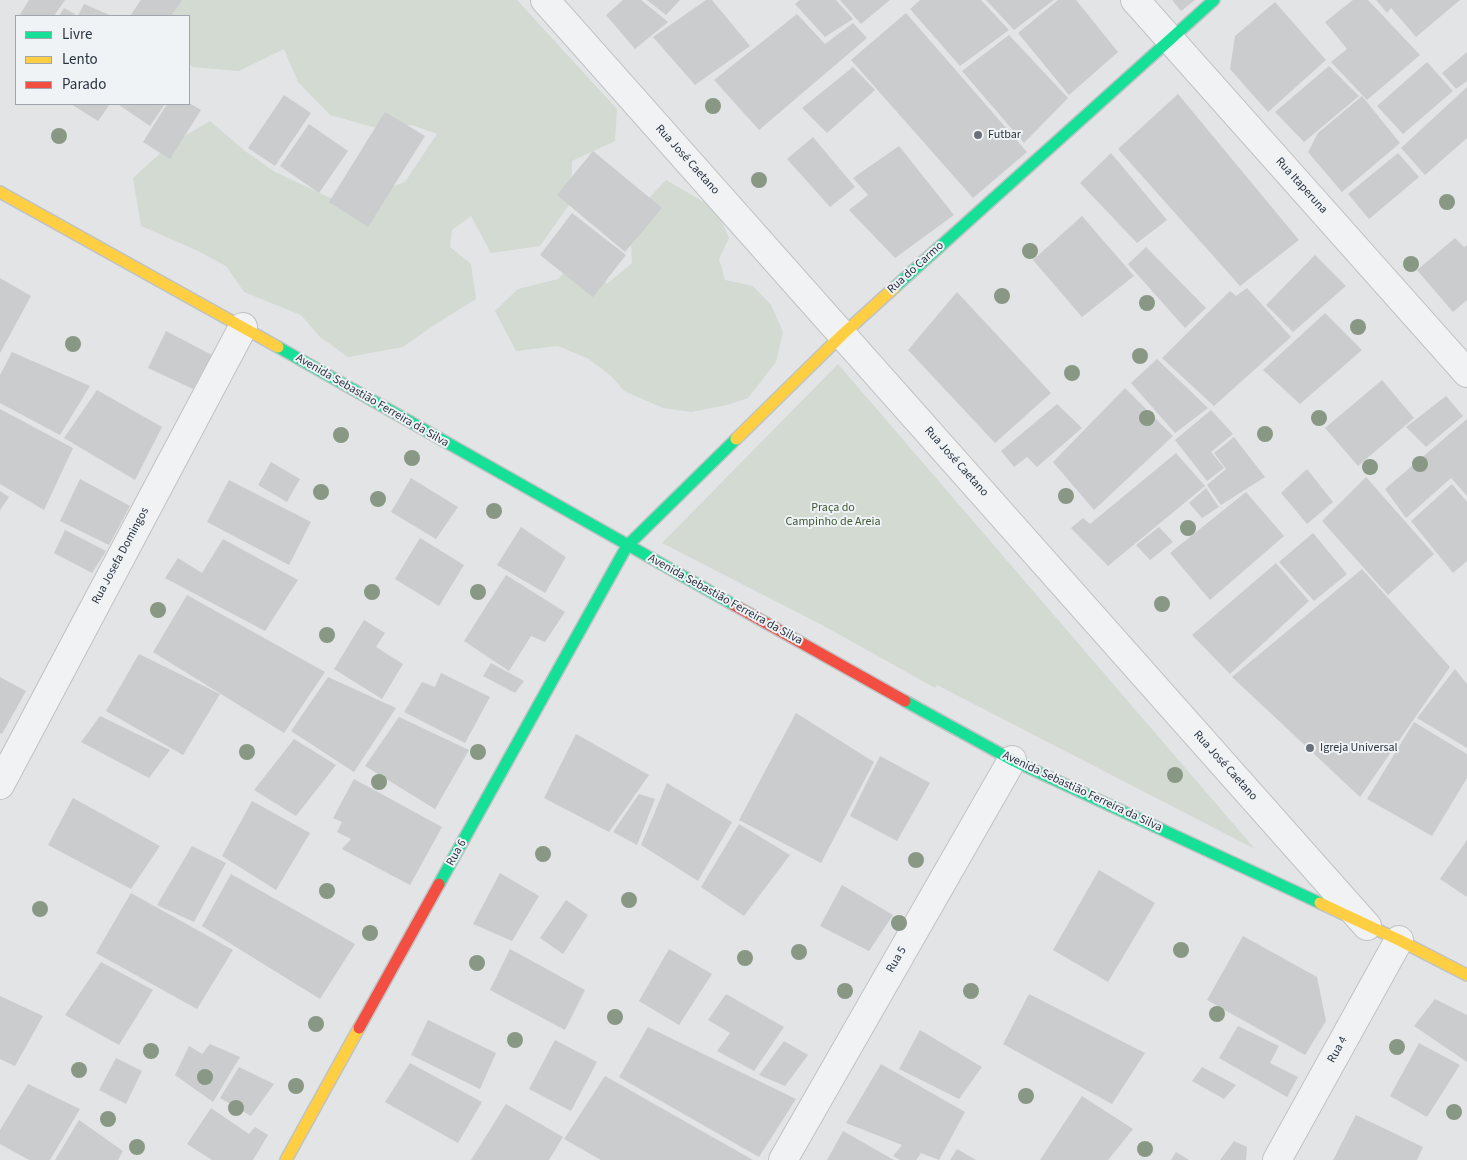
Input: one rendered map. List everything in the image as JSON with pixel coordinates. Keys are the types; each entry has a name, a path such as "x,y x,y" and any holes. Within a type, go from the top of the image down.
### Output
{"street":[{"name":"Rua José Caetano","path":"545,0 1366,926"},
{"name":"Rua Itaperuna","path":"1135,0 1467,373"},
{"name":"Rua do Carmo","path":"627,546 843,334 1214,0"},
{"name":"Avenida Sebastião Ferreira da Silva","path":"0,192 243,327 627,546 1012,760 1399,940 1467,975"},
{"name":"Rua Josefa Domingos","path":"0,784 243,327"},
{"name":"Rua 6","path":"286,1160 627,546"},
{"name":"Rua 5","path":"783,1160 1012,760"},
{"name":"Rua 4","path":"1277,1160 1399,940"}],"green space":[{"path":"176,0 517,0 617,109 615,141 572,161 571,202 540,246 491,253 471,216 452,230 450,247 471,264 476,299 403,347 348,357 320,337 301,315 244,292 226,266 198,251 141,226 133,178 168,146 210,121 245,151 275,172 343,204 405,182 437,134 412,125 373,127 330,115 298,82 284,49 239,71 192,67 190,64 190,15 167,15"},
{"path":"666,180 716,209 729,238 719,259 725,280 753,286 771,305 783,332 776,362 748,398 727,405 691,412 663,408 624,391 611,376 589,359 558,346 516,351 495,311 518,289 558,279 587,249 607,284 632,263 630,218"},
{"name":"Praça do Campinho de Areia","path":"838,364 1255,849 937,685 935,688 824,626 662,543"}],"building":[{"path":"29,0 65,0 55,15 20,15"},
{"path":"141,0 182,0 172,15 131,15"},
{"path":"623,0 641,0 668,22 635,49 606,15"},
{"path":"647,0 680,0 666,15"},
{"path":"706,0 712,0 750,46 695,85 653,37"},
{"path":"800,0 836,0 853,19 825,37 795,4"},
{"path":"840,0 890,0 861,24"},
{"path":"920,0 981,0 1009,30 960,66 910,9"},
{"path":"986,0 1054,0 1014,30"},
{"path":"1058,0 1076,0 1118,52 1069,95 1018,33"},
{"path":"1172,0 1195,0 1181,11"},
{"path":"1353,0 1368,0 1420,55 1367,100 1331,62 1347,49 1325,22"},
{"path":"1376,0 1460,0 1416,37 1391,8 1387,13"},
{"path":"1275,2 1326,60 1268,112 1230,69 1235,36"},
{"path":"84,4 110,15 78,15"},
{"path":"64,8 75,14 74,15 60,15"},
{"path":"906,13 1027,152 973,198 851,60"},
{"path":"797,14 825,44 853,23 867,38 759,130 714,80"},
{"path":"1009,35 1068,98 1024,143 962,71"},
{"path":"1467,52 1467,81 1456,89 1442,73"},
{"path":"1427,62 1453,91 1403,134 1377,106"},
{"path":"1329,66 1359,96 1304,142 1275,112"},
{"path":"853,67 875,90 827,133 802,108"},
{"path":"1467,87 1467,138 1425,175 1401,148"},
{"path":"1178,94 1299,240 1240,286 1118,149"},
{"path":"284,95 311,113 275,166 248,148"},
{"path":"1362,96 1400,143 1342,192 1308,152 1318,133"},
{"path":"190,104 201,110 170,159 143,142 166,105"},
{"path":"73,105 109,105 98,121"},
{"path":"119,105 164,105 150,126"},
{"path":"385,112 425,136 368,227 329,202"},
{"path":"309,124 348,151 319,193 280,166"},
{"path":"813,137 855,187 830,207 787,159"},
{"path":"899,146 954,215 895,258 849,210 868,195 853,178"},
{"path":"593,151 662,208 625,252 557,195"},
{"path":"1111,153 1167,220 1137,243 1080,183"},
{"path":"1398,153 1419,177 1369,219 1348,194"},
{"path":"572,213 626,255 593,297 540,255"},
{"path":"1082,216 1134,276 1082,317 1033,260"},
{"path":"1455,238 1464,247 1467,245 1467,300 1453,312 1417,270"},
{"path":"1146,247 1206,308 1185,328 1128,264"},
{"path":"1315,255 1346,286 1293,332 1266,305"},
{"path":"0,278 31,296 0,353"},
{"path":"1247,288 1291,337 1214,406 1162,358 1230,291 1236,296"},
{"path":"957,292 1051,393 995,443 908,350"},
{"path":"1325,313 1362,350 1300,404 1263,370"},
{"path":"166,331 212,355 193,389 148,368"},
{"path":"12,352 90,386 60,435 0,403 0,375"},
{"path":"1157,359 1208,408 1175,433 1131,383"},
{"path":"1382,380 1414,418 1358,466 1325,428"},
{"path":"1125,388 1173,436 1094,510 1053,462"},
{"path":"97,390 162,427 135,480 64,438"},
{"path":"1446,396 1463,416 1426,447 1406,427"},
{"path":"1057,404 1082,428 1037,467 1027,457 1014,467 1001,451"},
{"path":"0,409 73,448 44,510 0,484"},
{"path":"1211,410 1233,434 1211,452 1224,468 1207,481 1175,440"},
{"path":"1467,419 1467,496 1451,478 1406,518 1385,489"},
{"path":"1234,437 1265,477 1221,505 1207,485 1226,469 1214,453"},
{"path":"1176,453 1205,486 1108,566 1071,528 1083,518 1090,524"},
{"path":"271,462 300,479 287,502 258,485"},
{"path":"1307,469 1333,502 1307,524 1281,493"},
{"path":"1366,477 1434,554 1388,595 1322,521"},
{"path":"411,478 458,507 436,539 391,512"},
{"path":"80,479 130,506 109,545 60,521"},
{"path":"229,480 311,522 289,565 207,522"},
{"path":"1452,484 1467,502 1467,561 1453,573 1411,521"},
{"path":"1206,488 1219,507 1202,518 1189,503"},
{"path":"0,491 9,497 0,510"},
{"path":"1246,492 1284,536 1210,600 1170,553"},
{"path":"521,527 566,557 545,593 497,565"},
{"path":"1159,527 1173,542 1150,560 1136,545"},
{"path":"65,530 106,551 92,573 54,553"},
{"path":"1313,533 1347,574 1314,601 1279,562"},
{"path":"420,538 464,565 439,606 395,579"},
{"path":"223,539 298,580 265,631 165,578 178,558 202,573"},
{"path":"1276,563 1309,601 1230,674 1192,635"},
{"path":"1362,569 1450,667 1360,797 1232,677"},
{"path":"506,575 565,612 545,642 531,636 509,671 464,641"},
{"path":"187,595 325,672 284,733 153,652"},
{"path":"364,620 385,633 376,647 403,664 382,699 334,669"},
{"path":"139,654 220,694 183,755 106,711"},
{"path":"491,663 524,681 515,693 483,676"},
{"path":"1455,669 1467,684 1467,748 1417,718"},
{"path":"441,673 490,697 465,743 404,712 422,682 435,687"},
{"path":"0,677 26,691 2,734 0,733"},
{"path":"328,677 396,708 354,772 291,731"},
{"path":"796,713 874,762 821,863 739,820"},
{"path":"100,716 170,750 149,778 81,742"},
{"path":"399,717 469,750 435,809 365,766"},
{"path":"1414,722 1467,754 1467,778 1432,836 1367,799"},
{"path":"576,734 649,775 609,832 544,798"},
{"path":"294,739 336,765 296,816 254,790"},
{"path":"880,756 930,783 897,841 850,816"},
{"path":"354,779 442,827 410,885 342,849 351,839 337,832 342,822 333,818"},
{"path":"667,783 732,822 698,881 641,845"},
{"path":"639,794 655,799 637,845 613,832"},
{"path":"73,798 160,846 131,889 48,845"},
{"path":"252,801 310,833 276,890 222,856"},
{"path":"739,824 790,855 744,916 701,887"},
{"path":"1467,840 1467,897 1440,879"},
{"path":"192,846 226,863 194,922 157,905"},
{"path":"1099,870 1155,903 1108,982 1053,950"},
{"path":"500,873 539,896 512,941 473,924"},
{"path":"231,874 355,944 320,999 202,926"},
{"path":"842,885 893,915 869,951 820,926"},
{"path":"131,893 233,950 197,1009 96,953"},
{"path":"566,900 588,915 563,954 540,938"},
{"path":"1243,936 1317,977 1326,1021 1305,1055 1207,1000"},
{"path":"510,949 585,990 565,1030 490,990"},
{"path":"669,949 712,974 679,1025 639,1001"},
{"path":"101,962 153,990 119,1045 65,1015"},
{"path":"726,994 784,1027 754,1071 717,1051 730,1033 708,1020"},
{"path":"1029,994 1145,1053 1112,1104 1003,1044"},
{"path":"0,996 43,1016 15,1066 0,1059"},
{"path":"1435,999 1467,1015 1467,1062 1414,1026"},
{"path":"428,1020 496,1053 480,1089 411,1055"},
{"path":"1238,1026 1279,1046 1270,1063 1298,1077 1287,1097 1219,1058"},
{"path":"648,1027 796,1099 759,1157 619,1077"},
{"path":"920,1030 982,1067 959,1099 899,1069"},
{"path":"555,1040 597,1062 571,1111 529,1089"},
{"path":"784,1041 808,1055 785,1086 759,1075"},
{"path":"1419,1043 1460,1065 1427,1117 1390,1096"},
{"path":"210,1044 240,1057 213,1102 175,1075 189,1046 202,1054"},
{"path":"116,1058 142,1071 126,1104 99,1090"},
{"path":"410,1063 482,1102 458,1143 385,1102"},
{"path":"881,1064 965,1112 939,1160 921,1153 916,1160 900,1160 893,1156 902,1145 846,1123"},
{"path":"239,1067 274,1084 251,1116 220,1098"},
{"path":"1202,1067 1236,1085 1224,1099 1192,1081"},
{"path":"605,1076 753,1160 601,1160 564,1139"},
{"path":"28,1084 80,1109 50,1160 29,1160 0,1144 0,1130"},
{"path":"1082,1096 1133,1129 1108,1160 1040,1160"},
{"path":"506,1104 563,1137 549,1160 471,1160"},
{"path":"211,1108 249,1134 255,1127 268,1135 253,1160 212,1160 187,1144"},
{"path":"1356,1115 1423,1147 1417,1160 1333,1160"},
{"path":"79,1120 123,1151 118,1160 55,1160"},
{"path":"843,1131 894,1160 827,1160"},
{"path":"1234,1141 1247,1147 1246,1160 1220,1160"},
{"path":"957,1149 976,1160 950,1160"},
{"path":"1176,1152 1189,1160 1171,1160"}],"traffic: fast":[{"path":"895,287 1214,0"},
{"path":"278,347 734,605"},
{"path":"439,884 627,546 736,439"},
{"path":"905,701 1012,760 1320,903"}],"traffic: slow":[{"path":"0,192 278,347"},
{"path":"736,439 843,334 895,287"},
{"path":"1320,903 1399,940 1467,975"},
{"path":"286,1160 359,1028"}],"traffic: jam":[{"path":"734,605 905,701"},
{"path":"359,1028 439,884"}],"place":[{"name":"Futbar","path":"978,135"},
{"name":"Igreja Universal","path":"1310,748"}]}
